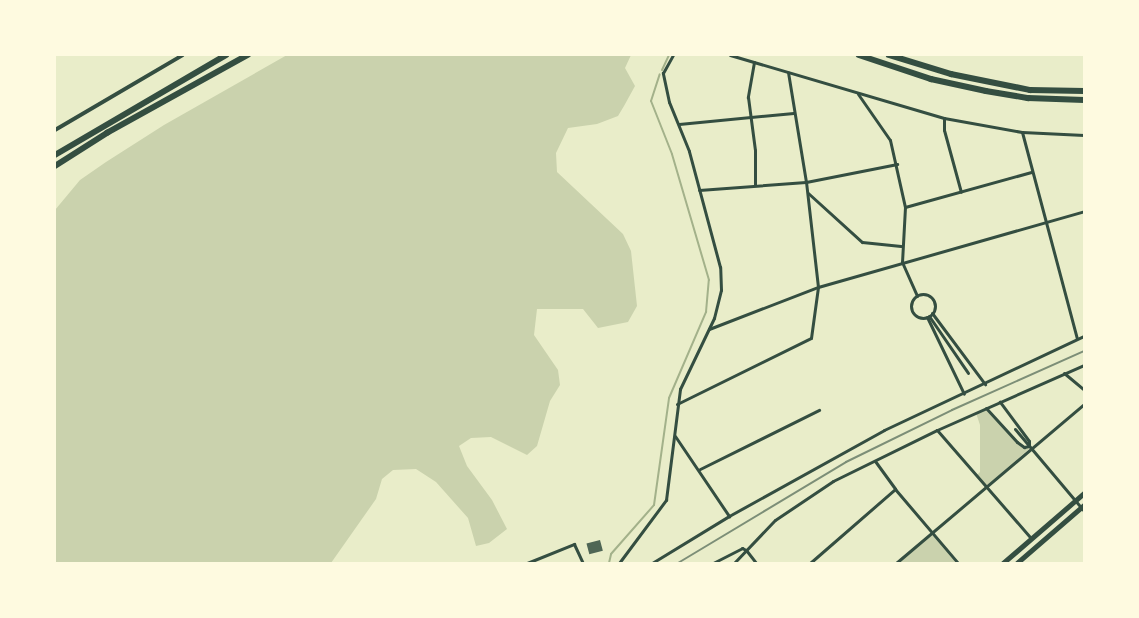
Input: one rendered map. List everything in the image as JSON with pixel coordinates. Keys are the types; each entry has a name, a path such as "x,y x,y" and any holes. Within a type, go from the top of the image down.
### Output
{"highway":[{"path":"55,155 226,55"},
{"path":"55,166 107,133 248,55"},
{"path":"859,55 931,80 1028,98 1084,100"},
{"path":"889,55 951,74 1030,90 1084,91"}],"main road":[{"path":"55,130 183,55"},
{"path":"1002,563 1084,493"},
{"path":"1017,563 1083,508"}],"street":[{"path":"619,563 666,500 680,389 709,329 721,290 720,267 690,151 669,102 663,73 673,55"},
{"path":"730,55 858,94 944,118 1022,132 1084,135"},
{"path":"754,62 748,97 749,118 755,150 755,185"},
{"path":"678,404 811,338 818,287 808,193 793,113 788,72"},
{"path":"858,94 890,140 897,164 905,207 901,246 902,262 917,296"},
{"path":"679,124 793,113"},
{"path":"944,118 944,130 961,192"},
{"path":"1022,132 1031,172 1077,338"},
{"path":"699,190 806,182 897,164"},
{"path":"905,207 1031,172"},
{"path":"808,193 862,242 901,246"},
{"path":"709,329 818,287 1084,211"},
{"path":"929,315 916,316 912,310 911,303 917,296 923,294 930,297 934,304 929,315 964,394"},
{"path":"929,315 985,384"},
{"path":"929,315 968,373"},
{"path":"652,563 729,516 884,430 964,394 1077,338 1084,336"},
{"path":"734,563 775,520 833,481 937,430 1084,364"},
{"path":"1064,373 1084,390"},
{"path":"1000,402 1029,441 1030,447"},
{"path":"896,563 1030,447 1084,404"},
{"path":"986,408 1017,442 1024,447 1030,447"},
{"path":"700,470 819,410"},
{"path":"1014,429 1083,508"},
{"path":"937,430 985,487 1031,538"},
{"path":"675,436 700,470 729,516"},
{"path":"875,460 895,490 958,563"},
{"path":"810,563 895,490"},
{"path":"527,563 574,544 583,563"},
{"path":"713,563 738,549 746,550 756,563"}],"green space":[{"path":"287,55 631,55 625,68 635,86 618,116 597,124 568,128 556,153 557,172 623,234 631,251 637,306 628,322 598,328 583,309 537,309 534,335 558,370 560,385 550,401 537,446 527,455 491,437 471,438 459,446 467,466 492,500 507,529 489,543 476,546 468,518 436,482 416,469 393,470 382,479 376,499 331,563 55,563 55,210 80,180 106,162 164,125"},
{"path":"986,408 1024,447 1029,446 1030,448 985,487 976,476 980,472 980,425 976,413"},
{"path":"932,533 958,563 896,563"}],"building":[{"path":"600,540 603,551 589,554 586,544"}],"waterway":[{"path":"662,70 669,55"},
{"path":"609,563 611,554 654,505 669,398 706,312 709,280 672,154 651,101 660,74"}],"railway":[{"path":"678,563 846,462 952,410 1084,351"}]}
